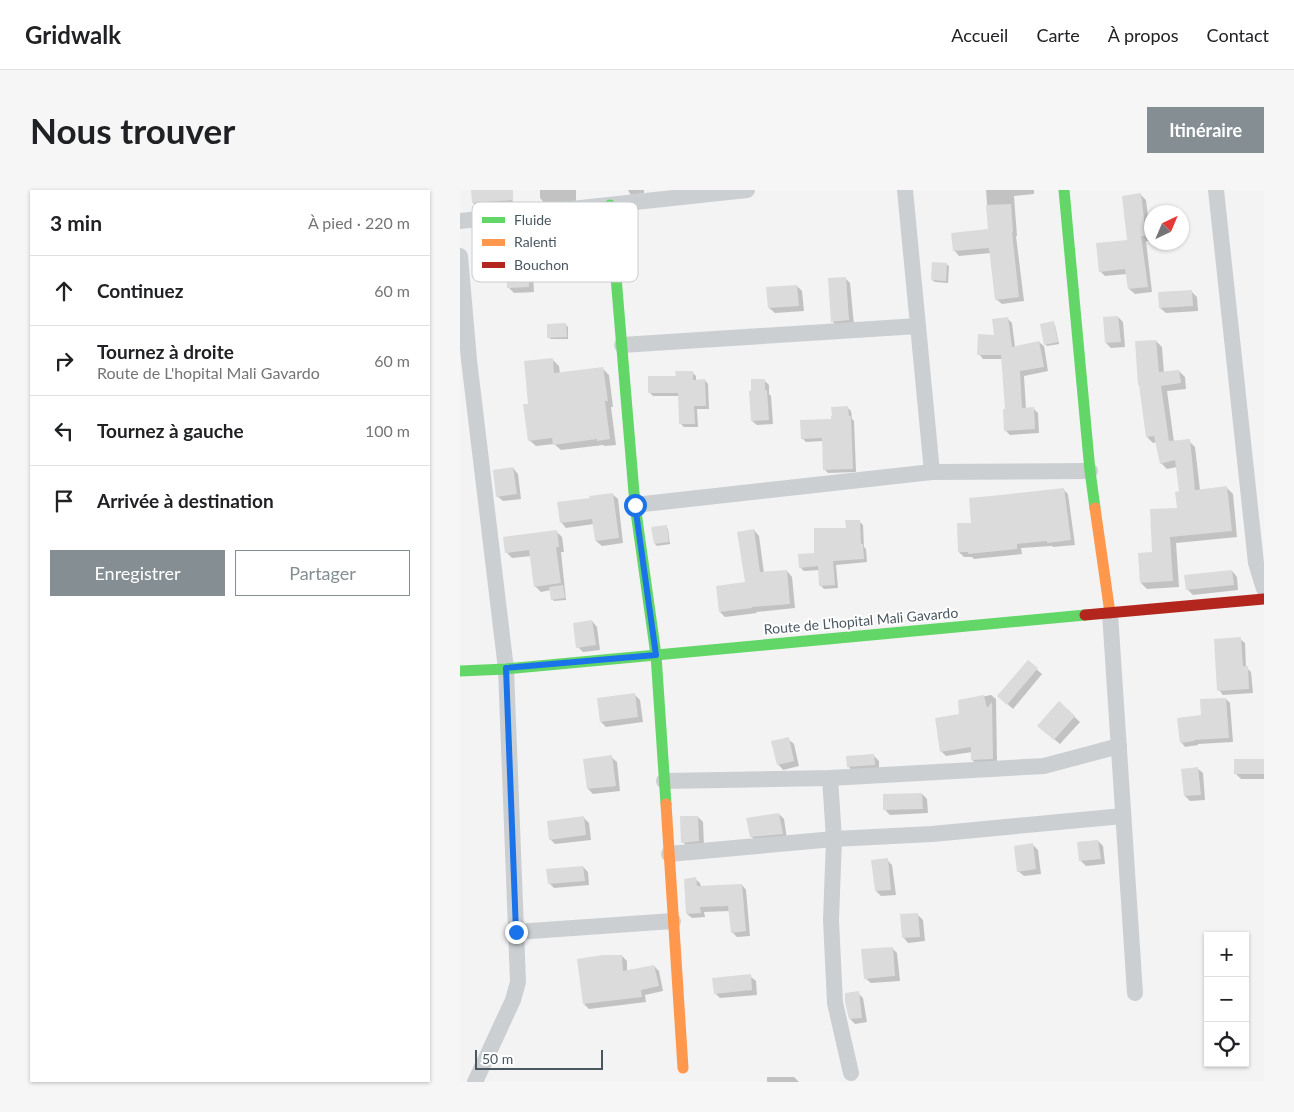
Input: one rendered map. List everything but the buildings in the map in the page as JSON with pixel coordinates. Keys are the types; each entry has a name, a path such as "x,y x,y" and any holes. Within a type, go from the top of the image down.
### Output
{"street":[{"path":"637,202 747,190"},
{"path":"905,190 932,472"},
{"path":"1064,190 1090,471 1110,613 1135,993"},
{"path":"1216,190 1256,563 1264,588"},
{"path":"460,256 469,360 506,668 518,982 513,1000 474,1082"},
{"path":"617,282 635,505 656,655 683,1068"},
{"path":"622,345 918,326"},
{"path":"635,505 932,472 1090,471"},
{"name":"Route de L'hopital Mali Gavardo","path":"460,672 1264,599"},
{"path":"664,781 830,778 1044,766 1119,746"},
{"path":"830,778 834,839 830,920 835,1002 851,1073"},
{"path":"669,854 834,839 932,834 1124,816"},
{"path":"516,932 673,921"}],"traffic: fast":[{"path":"1064,190 1095,508"},
{"path":"616,282 635,505 656,655 666,804"},
{"path":"460,671 506,669 1085,615"}],"traffic: slow":[{"path":"1095,508 1110,613"},
{"path":"666,804 683,1068"}],"traffic: jam":[{"path":"1085,615 1264,599"}],"route":[{"path":"516,932 506,668 656,655 635,505"}]}
